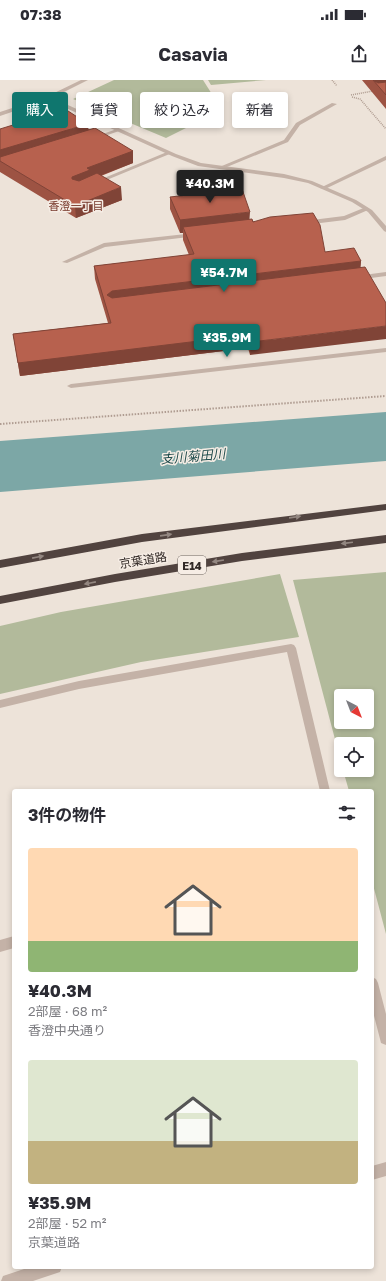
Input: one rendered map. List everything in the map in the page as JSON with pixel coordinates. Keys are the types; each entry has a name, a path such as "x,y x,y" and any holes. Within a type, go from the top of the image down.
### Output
{"highway":[{"name":"京葉道路","path":"0,564 142,538 386,507"},
{"name":"京葉道路","path":"0,600 115,578 242,557 386,539"}],"street":[{"path":"60,92 85,80"},
{"path":"220,168 286,141 298,124 334,104"},
{"path":"68,107 169,153 200,165 284,176 310,182 354,201 366,208 385,228"},
{"path":"0,114 12,110"},
{"path":"89,139 119,130"},
{"path":"91,185 169,153"},
{"path":"323,188 386,158"},
{"path":"298,223 345,218 366,208"},
{"path":"66,262 104,245 205,234"},
{"path":"347,279 386,274"},
{"path":"71,386 386,350"},
{"path":"0,704 79,684 291,648 325,789"},
{"path":"0,946 12,943"},
{"path":"374,992 386,1039"},
{"path":"374,1172 386,1169"},
{"path":"8,1281 48,1269"}],"path":[{"path":"332,80 342,93 360,100 386,128"},
{"path":"334,104 349,96 376,91"},
{"path":"0,424 386,396"}],"green space":[{"path":"114,80 203,80 211,92 140,92 140,127 132,124 132,92 88,92"},
{"path":"208,80 266,80 211,85"},
{"path":"142,128 186,128 166,138"},
{"path":"386,572 386,934 374,889 374,789 348,789 345,777 374,777 374,737 334,737 293,580"},
{"path":"280,574 299,637 141,662 0,694 0,626 61,612"}],"water":[{"name":"支川菊田川","path":"386,412 386,461 0,492 0,441"}],"building":[{"path":"373,80 378,83 386,82 386,95"},
{"path":"68,111 76,116 76,128 0,150 0,129 12,125 12,128 68,128"},
{"path":"95,128 133,151 87,168 90,170 72,177 72,179 79,181 97,173 121,187 75,206 0,161 0,157"},
{"path":"242,189 250,212 180,220 170,197"},
{"path":"313,213 320,225 325,252 354,248 361,261 112,291 107,295 112,298 365,267 386,303 386,326 251,342 248,335 18,363 13,334 111,323 94,266 194,254 183,227 252,219 253,222 270,217"}],"district":[{"name":"香澄一丁目","path":"76,205"}]}
